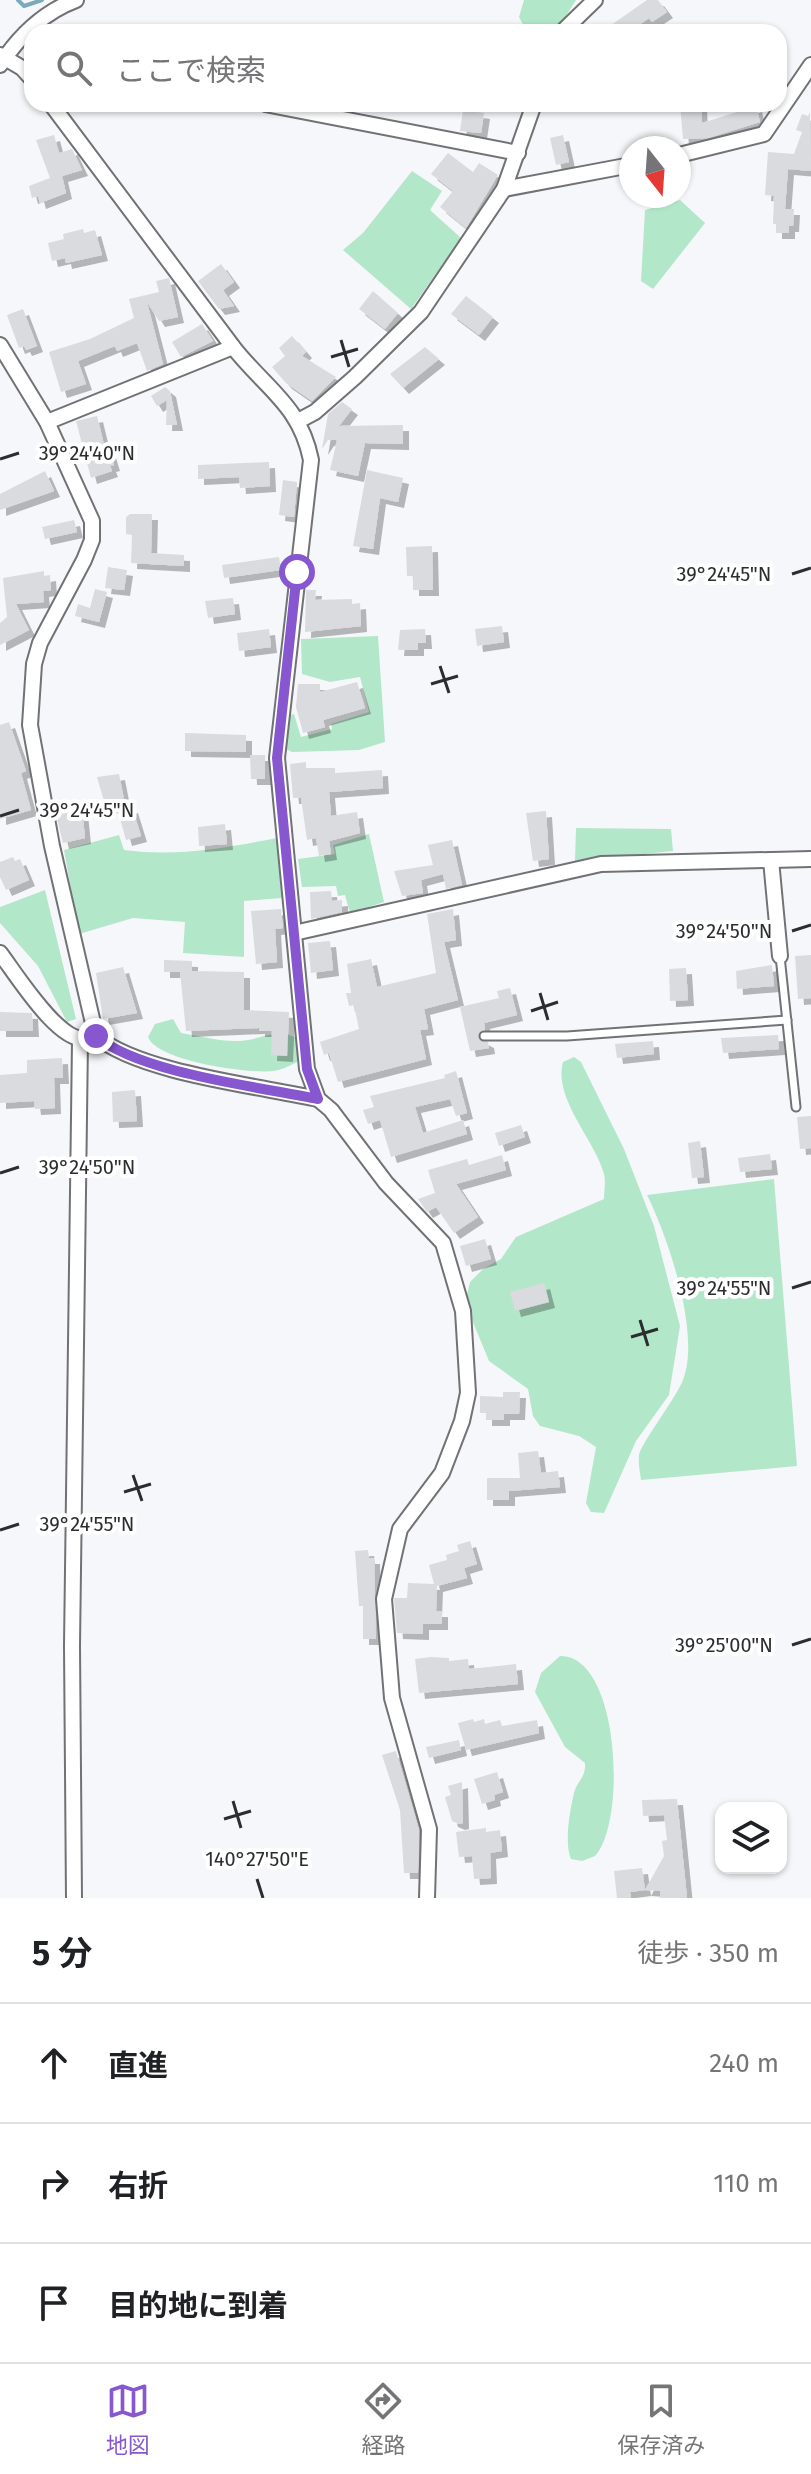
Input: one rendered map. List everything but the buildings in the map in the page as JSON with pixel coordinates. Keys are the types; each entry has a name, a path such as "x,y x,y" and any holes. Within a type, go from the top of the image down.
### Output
{"street":[{"path":"37,24 48,13 76,0"},
{"path":"570,24 595,0"},
{"path":"2,59 24,37"},
{"path":"2,59 24,59"},
{"path":"2,59 24,74"},
{"path":"787,100 811,65"},
{"path":"57,112 233,347 258,378 300,420 311,460 277,758 307,1069 318,1099"},
{"path":"306,112 518,153"},
{"path":"300,420 315,412 355,377 421,312 504,189 531,112"},
{"path":"691,152 764,134 779,112"},
{"path":"504,189 619,167"},
{"path":"0,345 47,422 92,521 92,540 40,643 34,664 30,725 52,846 96,1036 110,1048 160,1065 318,1099 331,1110 386,1183 443,1243 463,1311 468,1393 462,1421 442,1473 400,1529 384,1599 392,1698 429,1829 427,1898"},
{"path":"47,422 233,347"},
{"path":"294,933 601,864 811,859"},
{"path":"771,860 780,956"},
{"path":"0,953 58,1028 80,1041 96,1036"},
{"path":"74,1898 72,1646 80,1041"}],"lane":[{"path":"780,956 796,1107"},
{"path":"484,1036 567,1036 787,1020"}],"green space":[{"path":"524,0 576,0 561,24 523,24 519,17"},
{"path":"412,171 442,191 430,210 461,238 411,309 343,250 363,233"},
{"path":"689,208 705,223 653,289 641,281 645,210"},
{"path":"378,636 385,742 359,750 292,752 286,749 286,716 294,714 301,737 332,729 331,724 369,712 360,677 330,682 302,674 301,639"},
{"path":"576,828 671,829 673,851 575,861"},
{"path":"369,834 384,902 350,913 345,895 338,896 336,886 302,887 298,859 335,854 333,845"},
{"path":"119,835 124,850 143,852 182,852 277,838 282,898 244,901 244,957 183,953 185,922 133,918 79,934 64,850"},
{"path":"45,890 76,1019 67,1022 38,966 0,923 0,907"},
{"path":"173,1019 181,1033 218,1040 240,1041 275,1034 289,1035 297,1038 300,1049 297,1062 279,1070 261,1071 225,1068 185,1059 168,1053 148,1037 155,1024"},
{"path":"574,1057 581,1062 624,1149 654,1226 680,1326 669,1395 636,1441 604,1513 591,1512 586,1503 596,1447 579,1436 540,1426 533,1416 528,1389 489,1361 465,1303 470,1282 483,1269 501,1259 516,1237 604,1199 605,1177 564,1090 563,1062"},
{"path":"774,1179 797,1466 641,1480 639,1455 683,1380 688,1338 680,1286 647,1195"},
{"path":"560,1656 580,1663 595,1682 606,1710 612,1743 614,1778 605,1838 595,1856 582,1861 571,1859 568,1836 574,1793 585,1763 565,1747 535,1692 541,1673"}],"waterway":[{"path":"18,0 24,6 42,0"}],"route":[{"path":"96,1036 110,1048 160,1065 318,1099 307,1069 277,758 297,572"}]}
